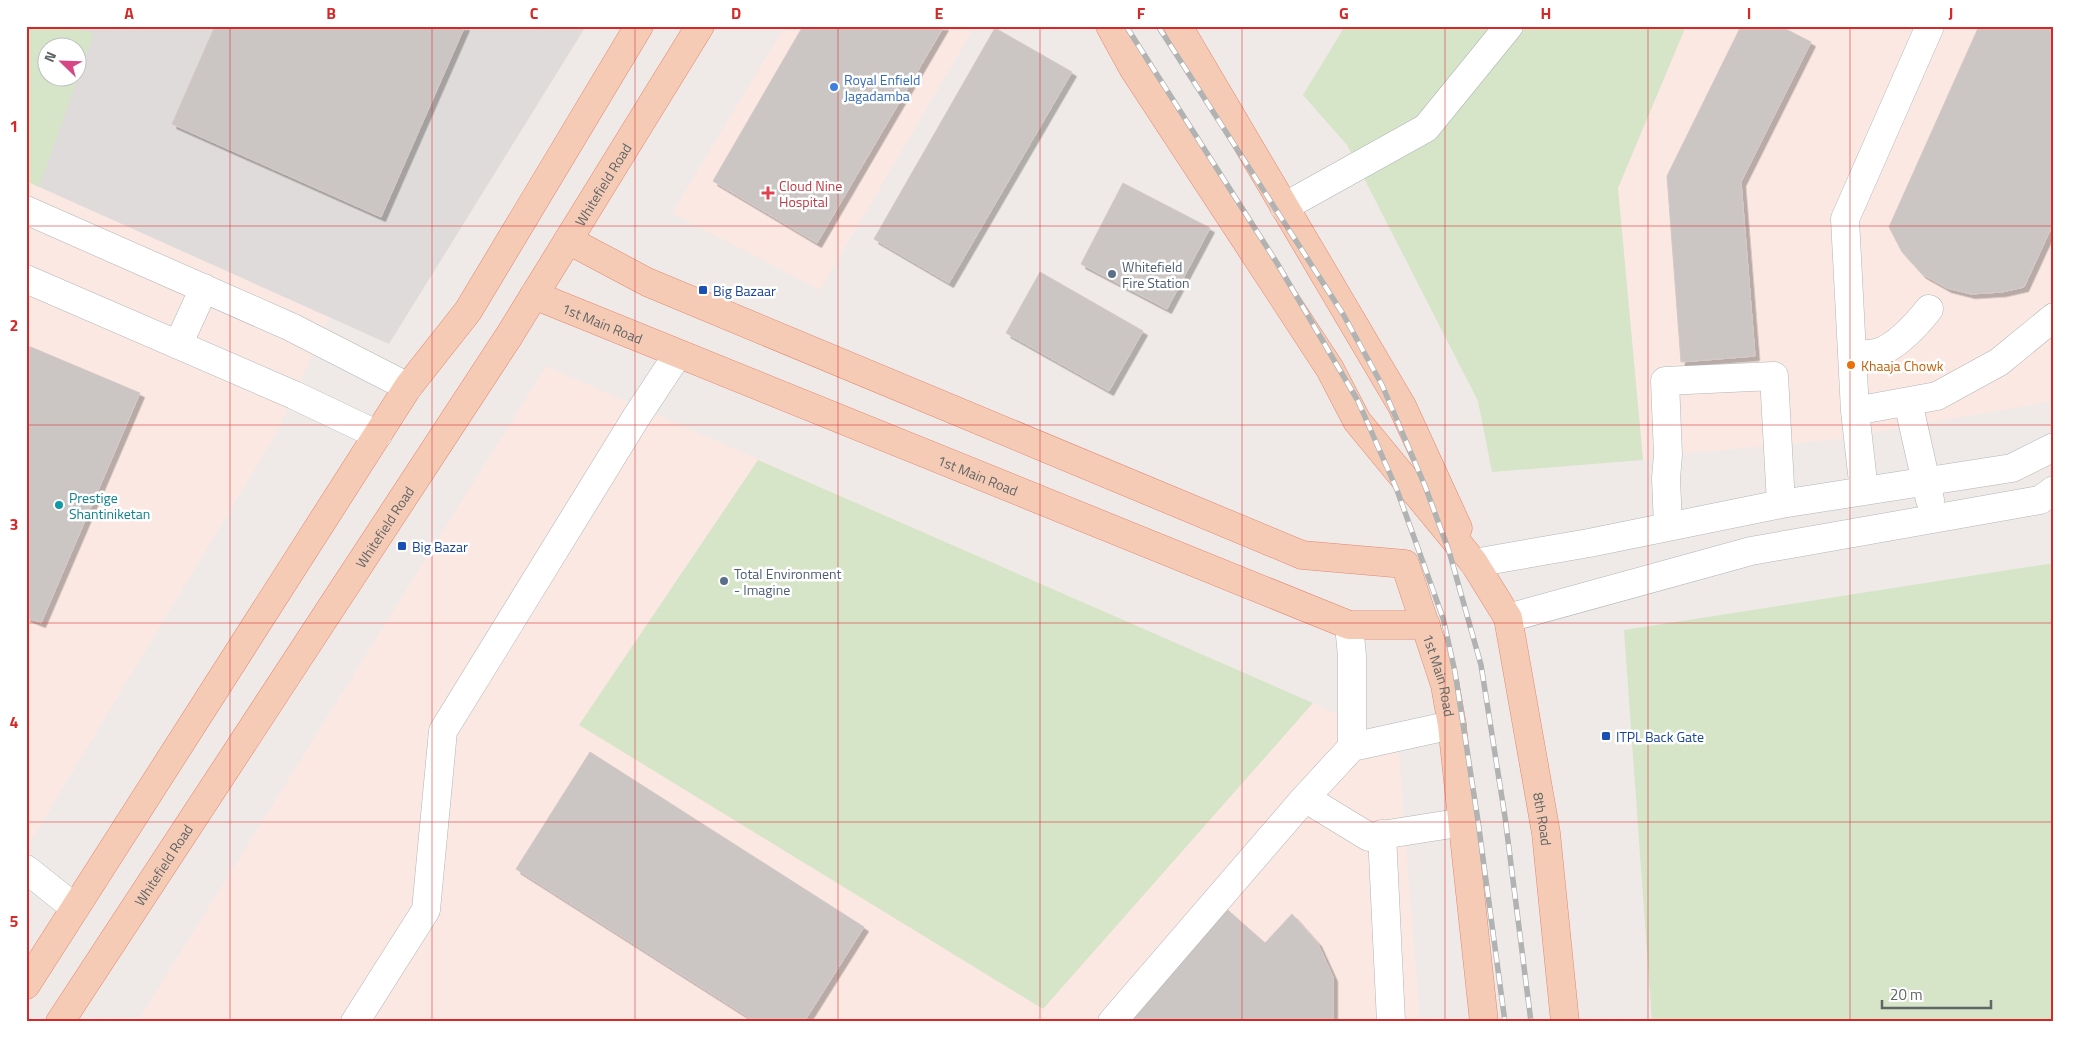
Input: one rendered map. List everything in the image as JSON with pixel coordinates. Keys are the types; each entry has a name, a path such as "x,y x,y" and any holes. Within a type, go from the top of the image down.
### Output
{"main road":[{"path":"26,985 408,387 468,311 639,26"},
{"name":"Whitefield Road","path":"60,1022 534,295 700,26"},
{"path":"1110,26 1133,68 1330,369 1357,421 1474,563"},
{"path":"1178,26 1402,406 1474,563 1508,618"},
{"name":"1st Main Road","path":"568,240 647,282 1302,555 1405,564 1445,685 1452,725"},
{"name":"1st Main Road","path":"534,295 1349,625 1426,625"},
{"name":"8th Road","path":"1508,618 1546,833 1565,1022"},
{"path":"1452,725 1464,822 1484,1022"}],"street":[{"path":"1284,207 1426,128 1509,26"},
{"path":"1864,491 1855,411 1845,220 1930,26"},
{"path":"26,210 319,340 408,387"},
{"path":"26,279 294,395 378,435"},
{"path":"178,345 204,288"},
{"path":"1852,354 1876,353 1888,348 1917,324 1930,309"},
{"path":"1855,411 1937,396 1999,362 2054,317"},
{"path":"355,1022 426,910 443,731 637,416 678,354"},
{"path":"1668,526 1666,478 1668,455 1664,381 1774,376 1782,504"},
{"path":"1908,402 1934,520"},
{"path":"1474,563 1589,543 1782,504 2012,468 2054,447"},
{"path":"1508,618 1595,592 1751,551 2040,500 2054,490"},
{"path":"1349,625 1352,656 1352,747"},
{"path":"1112,1022 1305,798 1352,747 1452,725"},
{"path":"1305,798 1368,837 1464,822"},
{"path":"1382,834 1391,1022"},
{"path":"26,869 75,908"}],"shaded area":[{"path":"26,26 586,26 389,344 330,316 277,432 26,849"},
{"path":"26,26 586,26 389,344 26,181"},
{"path":"785,26 975,26 820,290 672,213"},
{"path":"1686,26 2054,26 2054,401 1831,440 1668,455 1643,460 1618,188"},
{"name":"Total Environment - Imagine","path":"546,366 1398,742 1420,1022 137,1022"}],"green space":[{"path":"26,26 65,26 94,33 88,50 88,38 38,38 38,88 74,88 39,187 26,181"},
{"path":"1345,26 1686,26 1618,188 1643,460 1492,472 1478,401 1347,145 1303,95"},
{"path":"758,460 1313,703 1043,1009 579,725"},
{"path":"2054,563 2054,1022 1652,1022 1624,630"}],"building":[{"path":"215,26 465,26 381,217 172,124"},
{"path":"803,26 944,26 817,243 713,181"},
{"path":"1741,26 1780,26 1811,42 1741,182 1755,356 1681,362 1667,176"},
{"path":"1979,26 2054,26 2054,222 2024,287 2002,292 1971,294 1947,288 1922,274 1902,252 1889,227"},
{"path":"995,28 1072,72 949,283 874,239"},
{"path":"1123,183 1210,228 1167,309 1081,264"},
{"path":"1040,272 1143,331 1109,391 1006,333"},
{"name":"Prestige Shantiniketan","path":"26,345 140,393 41,623 26,617"},
{"path":"590,752 864,927 804,1022 756,1022 516,869"},
{"path":"1222,905 1265,943 1292,914 1317,942 1333,977 1333,1022 1117,1022"}],"railway":[{"path":"1126,26 1277,263 1358,401 1397,490 1443,618 1455,672 1478,821 1505,1022"},
{"path":"1158,26 1343,314 1382,385 1425,486 1449,551 1481,665 1505,817 1531,1022"}],"place":[{"name":"Royal Enfield Jagadamba","path":"834,87"},
{"name":"Cloud Nine Hospital","path":"768,193"},
{"name":"Whitefield Fire Station","path":"1112,274"},
{"name":"Big Bazaar","path":"703,290"},
{"name":"Khaaja Chowk","path":"1851,365"},
{"name":"Prestige Shantiniketan","path":"59,505"},
{"name":"Big Bazar","path":"402,546"},
{"name":"Total Environment - Imagine","path":"724,581"},
{"name":"ITPL Back Gate","path":"1606,736"}]}
